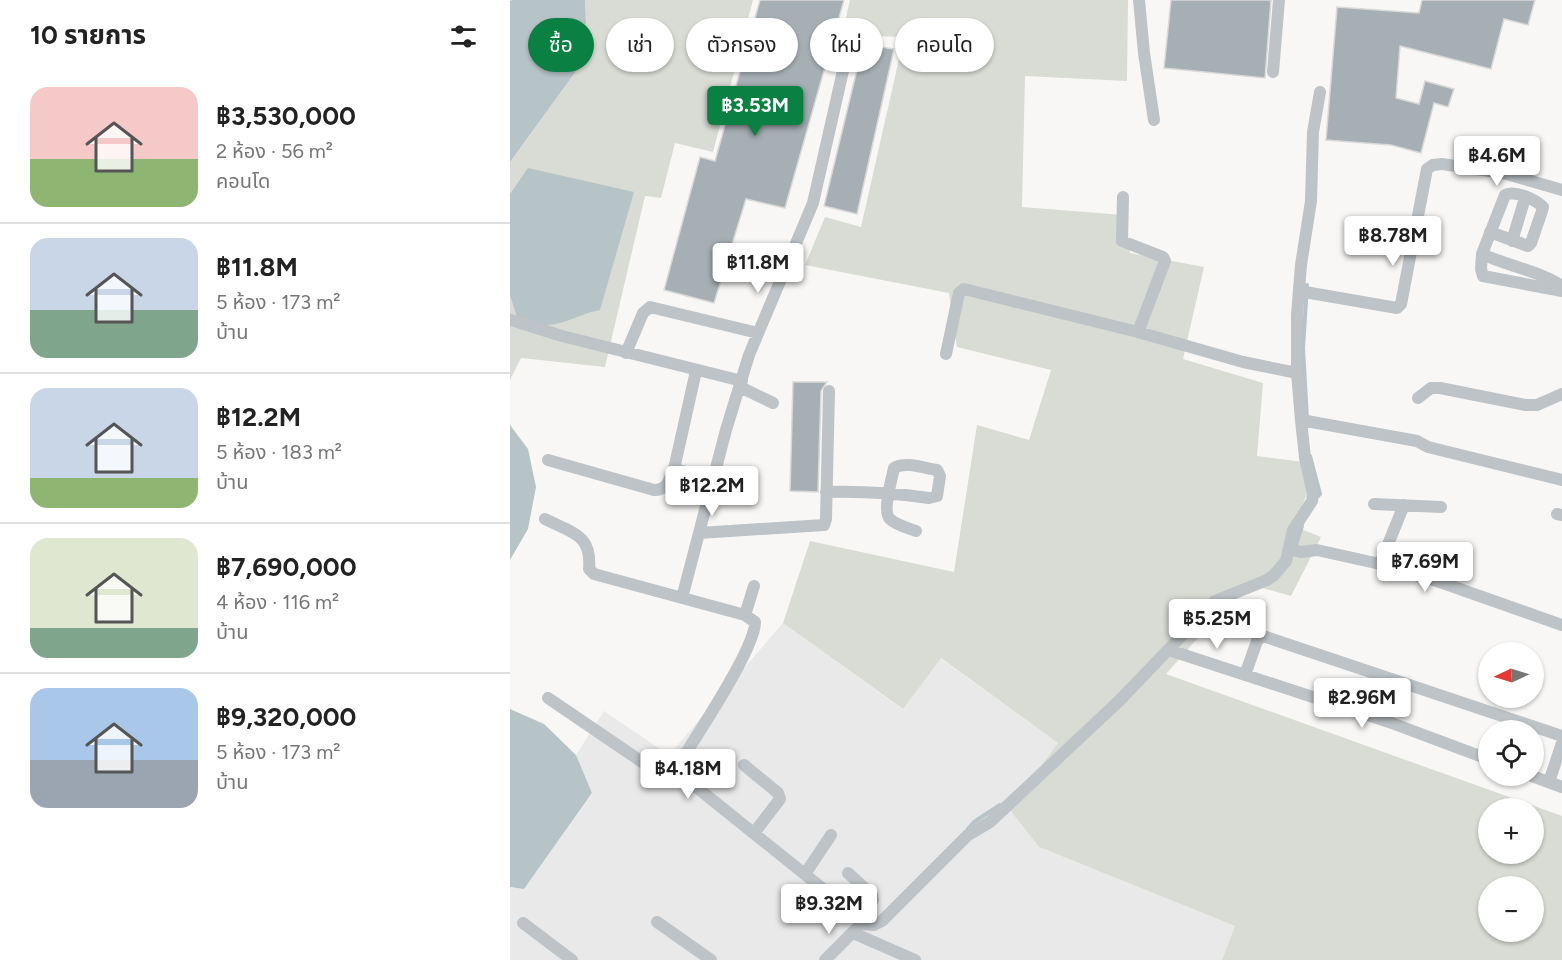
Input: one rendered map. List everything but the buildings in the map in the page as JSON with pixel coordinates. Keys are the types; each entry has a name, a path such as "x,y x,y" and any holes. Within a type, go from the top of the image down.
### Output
{"street":[{"path":"1139,0 1154,120"},
{"path":"1273,72 1279,0"},
{"path":"682,598 713,478 749,356 813,203 843,72"},
{"path":"857,925 874,925 882,921 968,835 990,822 1174,652 1215,601 1274,575 1294,550 1293,530 1312,501 1313,494 1305,458 1306,421 1297,373 1303,291 1301,265 1311,201 1311,152 1320,92"},
{"path":"1303,291 1392,308 1401,304 1427,169 1433,165 1442,164 1503,173 1562,189"},
{"path":"1490,232 1525,246 1531,243 1543,207 1514,193 1505,195 1490,232 1482,254 1481,269 1483,276 1562,291"},
{"path":"1123,197 1122,242 1163,257 1165,261 1138,332"},
{"path":"1512,241 1525,198"},
{"path":"1482,254 1529,269 1562,286"},
{"path":"946,354 960,293 964,289 1138,332 1243,362 1297,373"},
{"path":"626,353 643,313 650,307 656,306 758,333"},
{"path":"511,320 741,384 773,403"},
{"path":"548,460 661,490 666,486 674,469 696,371"},
{"path":"1418,398 1431,388 1440,388 1526,405 1537,405 1562,394"},
{"path":"699,533 824,525 826,519 828,391"},
{"path":"1306,421 1418,441 1428,447 1562,480"},
{"path":"674,469 713,478"},
{"path":"826,492 862,490 889,492 887,516 892,521 916,531"},
{"path":"1374,504 1441,507"},
{"path":"1380,564 1404,505"},
{"path":"545,519 584,541 590,554 589,569 594,574 745,615 755,622 746,651 675,770"},
{"path":"1294,550 1317,550 1380,564 1437,581 1562,625"},
{"path":"745,615 754,586"},
{"path":"1245,675 1257,640 1266,637 1562,736"},
{"path":"1174,652 1389,722 1478,755"},
{"path":"548,698 648,766 664,771 675,770 805,874 857,925 915,960"},
{"path":"1549,782 1562,743"},
{"path":"744,765 778,793 780,799 754,833"},
{"path":"1544,780 1562,787"},
{"path":"805,874 831,836"},
{"path":"825,960 857,925 873,900 872,895 848,873"},
{"path":"657,922 711,960"},
{"path":"523,923 572,960"}],"shaded area":[{"path":"585,0 753,0 748,18 686,18 686,72 734,72 713,152 675,143 661,198 645,196 605,367 521,358 510,380 510,162 575,72 594,72 594,18 586,18"},
{"path":"585,0 586,18 528,18 528,72 575,72 510,162 510,1"},
{"path":"850,0 1128,0 1127,81 1025,76 1022,207 1124,215 1130,253 1204,267 1183,359 1263,383 1257,456 1312,463 1307,494 1294,526 1321,537 1291,596 1259,587 1234,597 1166,674 1512,798 1478,798 1478,864 1544,864 1544,810 1562,816 1562,960 1222,960 1235,926 1039,847 1009,809 1058,743 941,658 903,709 783,623 810,541 954,572 977,425 1029,440 1051,370 957,347 949,293 805,265 825,217 861,227 896,72 994,72 994,18 895,18 895,37 883,36 883,18 846,18"},
{"path":"528,168 634,192 600,310 551,325 538,324 517,317 510,295 510,194"},
{"path":"510,425 528,449 536,487 528,529 510,560"},
{"path":"783,623 902,709 940,658 1058,743 1009,809 1039,847 1235,926 1222,960 510,960 510,887 524,889 592,794 576,755 604,711 669,755"},
{"path":"510,709 544,724 576,755 592,793 524,889 510,887"}],"waterway":[{"path":"1307,285 1303,348 1307,419"},
{"path":"1310,456 1320,494 1315,499"},
{"path":"1295,548 1302,526"},
{"path":"968,829 974,822 1000,805"}]}
